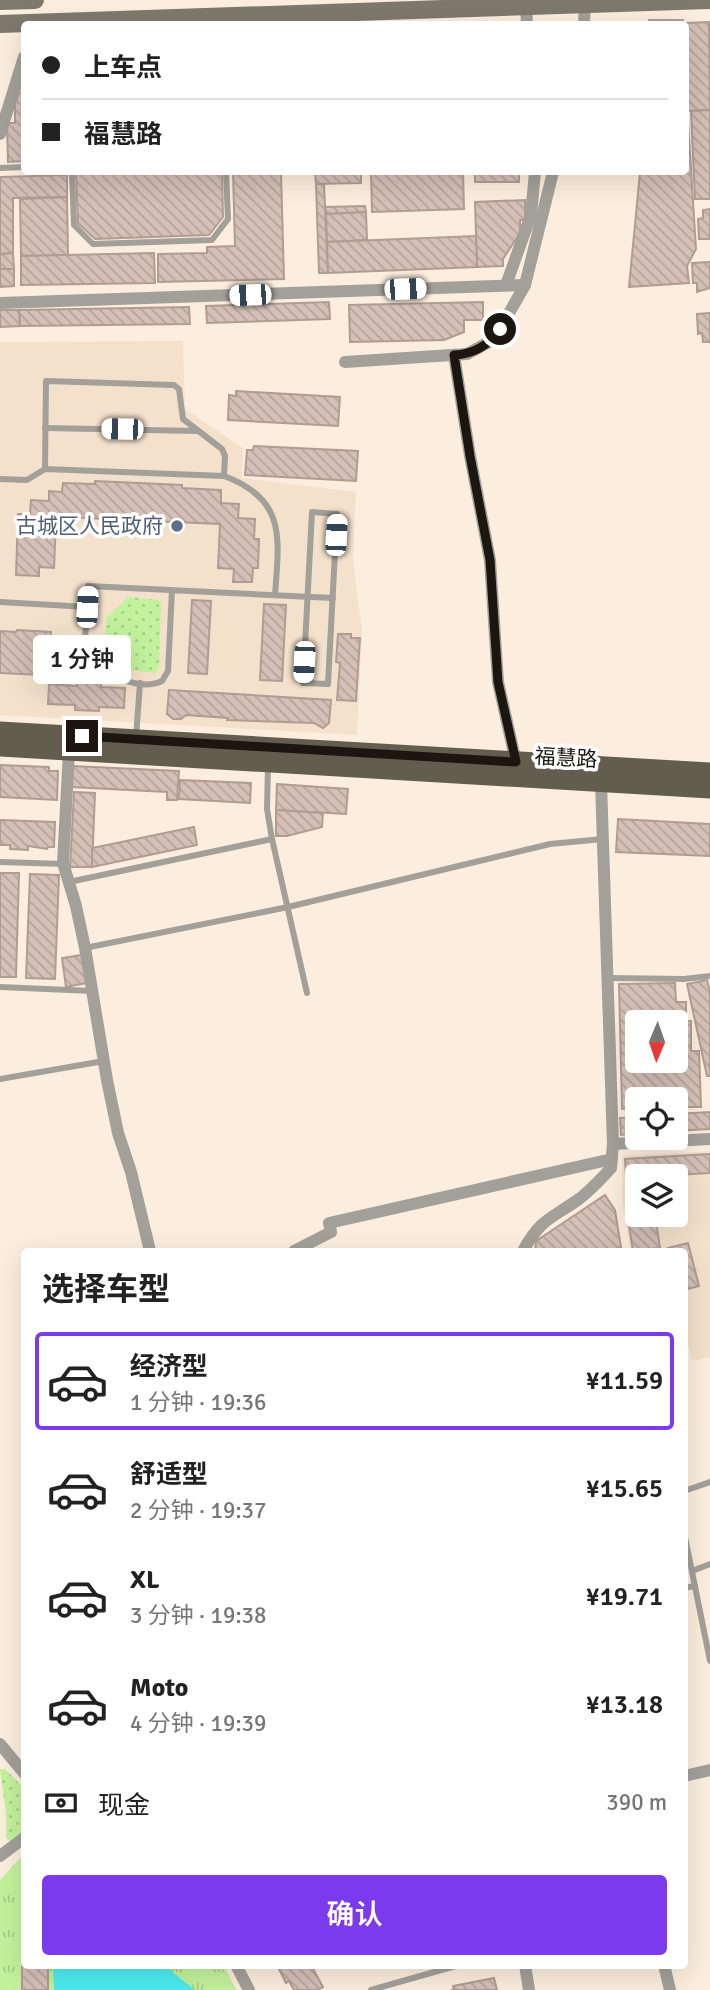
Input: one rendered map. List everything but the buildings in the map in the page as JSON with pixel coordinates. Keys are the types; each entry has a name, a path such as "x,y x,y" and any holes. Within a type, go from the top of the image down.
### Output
{"main road":[{"name":"福慧路","path":"0,731 710,772"},
{"name":"福慧路","path":"0,747 710,789"}],"street":[{"path":"0,1 35,0"},
{"path":"112,21 708,0"},
{"path":"584,21 585,3"},
{"path":"526,5 527,21"},
{"path":"0,24 21,24"},
{"path":"0,134 21,67"},
{"path":"506,285 531,215 535,175"},
{"path":"345,362 454,355 475,351 495,336 525,285 551,175"},
{"path":"0,303 525,285"},
{"path":"454,355 490,560 498,682 516,762"},
{"path":"69,751 64,864 85,948 118,1133 131,1172 149,1248"},
{"path":"525,1248 548,1217 579,1199 611,1168 613,1144 601,783"},
{"path":"613,1144 710,1139"},
{"path":"301,1248 331,1232 329,1223 611,1159"},
{"path":"0,1744 21,1768"},
{"path":"688,1775 710,1770"},
{"path":"0,1856 21,1840"},
{"path":"238,1969 249,1990"},
{"path":"525,1969 529,1990"},
{"path":"665,1969 670,1990"}],"lane":[{"path":"0,168 21,167"},
{"path":"72,175 74,225 93,244 212,240 228,219 226,175"},
{"path":"45,469 46,381 174,384 180,389 181,416 185,422 222,449 225,456 224,476"},
{"path":"45,428 199,431"},
{"path":"0,479 27,480 45,469 224,476 249,488 265,502 273,516 278,535 275,595"},
{"path":"312,512 337,514 328,684 303,683 307,597 312,512"},
{"path":"172,590 167,675 159,683 127,682 84,660 88,586 172,590 275,595 307,597 333,598"},
{"path":"0,602 87,607"},
{"path":"136,740 140,683"},
{"path":"268,763 267,809 272,839 307,993"},
{"path":"69,882 272,839"},
{"path":"85,948 288,907 550,844 603,839"},
{"path":"0,862 64,864"},
{"path":"608,978 684,979 710,976"},
{"path":"0,987 93,991"},
{"path":"0,1079 104,1061"},
{"path":"688,1490 710,1482"},
{"path":"688,1552 710,1661"},
{"path":"692,1571 710,1564"},
{"path":"688,1587 695,1586"},
{"path":"371,1990 445,1969"}],"shaded area":[{"name":"古城区人民政府","path":"183,341 185,409 243,448 242,478 356,492 353,561 362,630 357,735 0,715 0,342"},
{"path":"710,1151 710,1357 692,1361 688,1344 688,1248 630,1248 627,1227 688,1227 688,1164 625,1164 625,1217 622,1200 622,1156"}],"green space":[{"path":"128,597 159,600 161,604 159,668 155,673 126,669 105,650 106,618"},
{"path":"0,1769 5,1769 21,1785 21,1834 10,1841 6,1838 6,1813"},
{"path":"21,1857 21,1969 226,1969 236,1990 0,1990 0,1880"}],"water":[{"path":"53,1969 170,1969 195,1990 54,1990"}],"place":[{"name":"古城区人民政府","path":"177,526"}],"route":[{"path":"82,736 516,762 498,682 490,560 454,355 467,354 482,347 500,329"}]}
